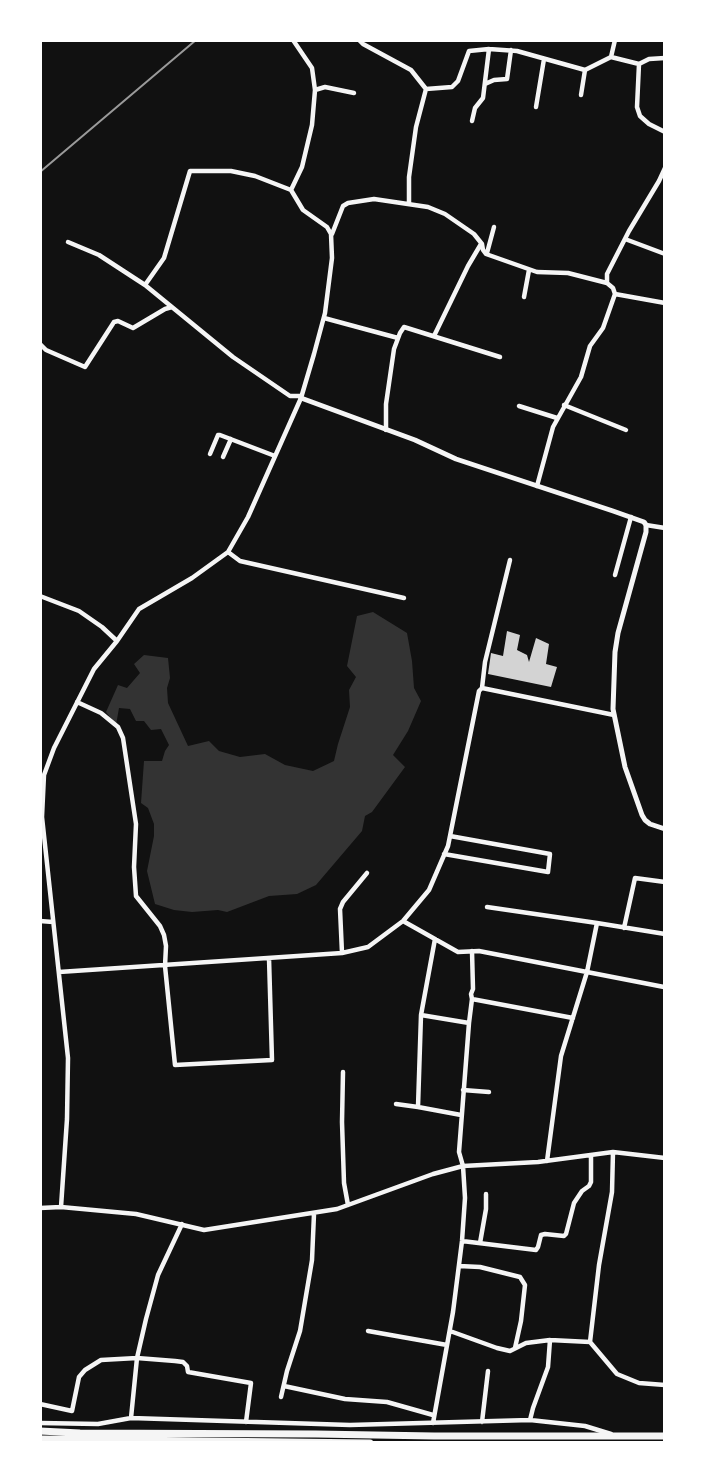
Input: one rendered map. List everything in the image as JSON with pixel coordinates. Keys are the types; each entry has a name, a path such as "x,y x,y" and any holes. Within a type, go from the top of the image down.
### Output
{"highway":[{"path":"40,1430 80,1433 665,1436"},
{"path":"40,1439 370,1443"}],"main road":[{"path":"301,397 415,440 456,459 632,517 646,525 618,633 613,683 614,715 625,767 642,815 650,824 665,829"}],"street":[{"path":"291,190 302,166 312,125 315,90 312,68 293,40"},
{"path":"359,40 411,71 426,89"},
{"path":"611,57 615,40"},
{"path":"472,121 475,108 483,98 489,49"},
{"path":"426,89 452,87 458,81 469,51 511,50 585,69 611,57 639,64 649,59 665,58"},
{"path":"485,84 506,79 511,50"},
{"path":"536,107 544,59"},
{"path":"639,64 637,107 640,116 665,132"},
{"path":"581,95 585,69"},
{"path":"315,90 325,88 354,93"},
{"path":"409,203 416,127 426,89"},
{"path":"607,283 607,274 665,168"},
{"path":"145,285 164,258 190,170 231,171 256,176 291,190 303,210 331,234"},
{"path":"61,1207 68,1058 42,817 44,775 54,748 94,669 139,609 192,578 229,552 248,517 301,397 324,318 331,234 342,206 374,199 428,206 474,234 486,254 529,270 568,273 607,283 613,288 615,294 603,328 590,346 581,377 553,427 537,486"},
{"path":"486,254 494,227"},
{"path":"625,239 665,254"},
{"path":"68,242 100,255 145,285 233,357 290,396 301,397"},
{"path":"434,336 468,266 482,244"},
{"path":"524,297 529,270"},
{"path":"615,294 665,303"},
{"path":"40,344 46,350 85,368 114,322 118,321 132,328 172,307"},
{"path":"324,318 398,338"},
{"path":"386,429 386,404 394,349 404,327 500,357"},
{"path":"564,405 626,430"},
{"path":"519,406 558,418"},
{"path":"210,454 218,435 275,456"},
{"path":"223,457 231,439"},
{"path":"615,575 632,517"},
{"path":"646,525 665,528"},
{"path":"229,552 240,561 404,598"},
{"path":"59,972 342,953 368,947 403,920 429,890 450,836 479,691 482,688 485,662 509,560"},
{"path":"40,596 79,611 117,641"},
{"path":"482,688 614,715"},
{"path":"77,702 100,713 118,727 123,738 135,824 136,896 164,935 175,1065 272,1060 270,958"},
{"path":"444,854 548,872 550,854 450,836"},
{"path":"342,953 340,909 367,873"},
{"path":"624,928 635,878 665,882"},
{"path":"487,907 665,934"},
{"path":"403,920 458,952 479,951 664,987"},
{"path":"40,921 53,922"},
{"path":"547,1161 561,1056 587,972 597,923"},
{"path":"418,1107 421,1014 435,939"},
{"path":"433,1423 450,1331 462,1241 465,1198 463,1166 459,1152 472,999 472,951"},
{"path":"472,999 573,1017"},
{"path":"421,1014 469,1023"},
{"path":"343,1072 344,1183 348,1206"},
{"path":"464,1090 489,1092"},
{"path":"396,1104 461,1115"},
{"path":"40,1208 61,1207 136,1214 204,1230 314,1214 348,1206 433,1174 463,1166 547,1161 613,1152 665,1158"},
{"path":"613,1152 612,1192 599,1265 590,1342 617,1374 639,1383 665,1385"},
{"path":"462,1241 536,1250 541,1236 545,1234 564,1236 574,1203 591,1182 591,1155"},
{"path":"480,1243 486,1194"},
{"path":"281,1397 302,1319 312,1260 314,1214"},
{"path":"131,1418 137,1358 158,1275 182,1224"},
{"path":"459,1266 480,1267 520,1277 525,1285 522,1321 515,1348"},
{"path":"368,1331 447,1345"},
{"path":"450,1331 510,1351 526,1343 550,1340 590,1342"},
{"path":"530,1420 548,1367 550,1340"},
{"path":"40,1405 72,1411 79,1377 85,1370 101,1360 137,1358 183,1362 188,1372 251,1384 246,1422"},
{"path":"482,1422 488,1371"},
{"path":"284,1386 345,1399 387,1402 433,1415"},
{"path":"40,1423 98,1424 131,1418 350,1425 530,1420 586,1426 618,1436"}],"shaded area":[{"path":"373,612 407,633 414,688 421,701 408,731 393,755 405,767 372,812 365,816 362,831 316,885 297,894 269,896 227,912 174,910 155,904 147,871 154,824 148,808 141,803 144,761 162,761 169,745 161,729 151,730 144,721 136,721 130,709 119,708 116,725 106,712 118,685 127,688 140,673 134,664 144,655 168,658 168,703 188,746 209,741 219,751 240,757 265,754 285,765 313,771 334,761 350,707 349,690 356,677 347,666 357,616"}],"building":[{"path":"507,631 520,635 517,650 527,655 529,662 536,638 549,644 546,664 557,667 551,687 488,674 491,653 503,656"}],"railway":[{"path":"40,172 196,40"}]}
